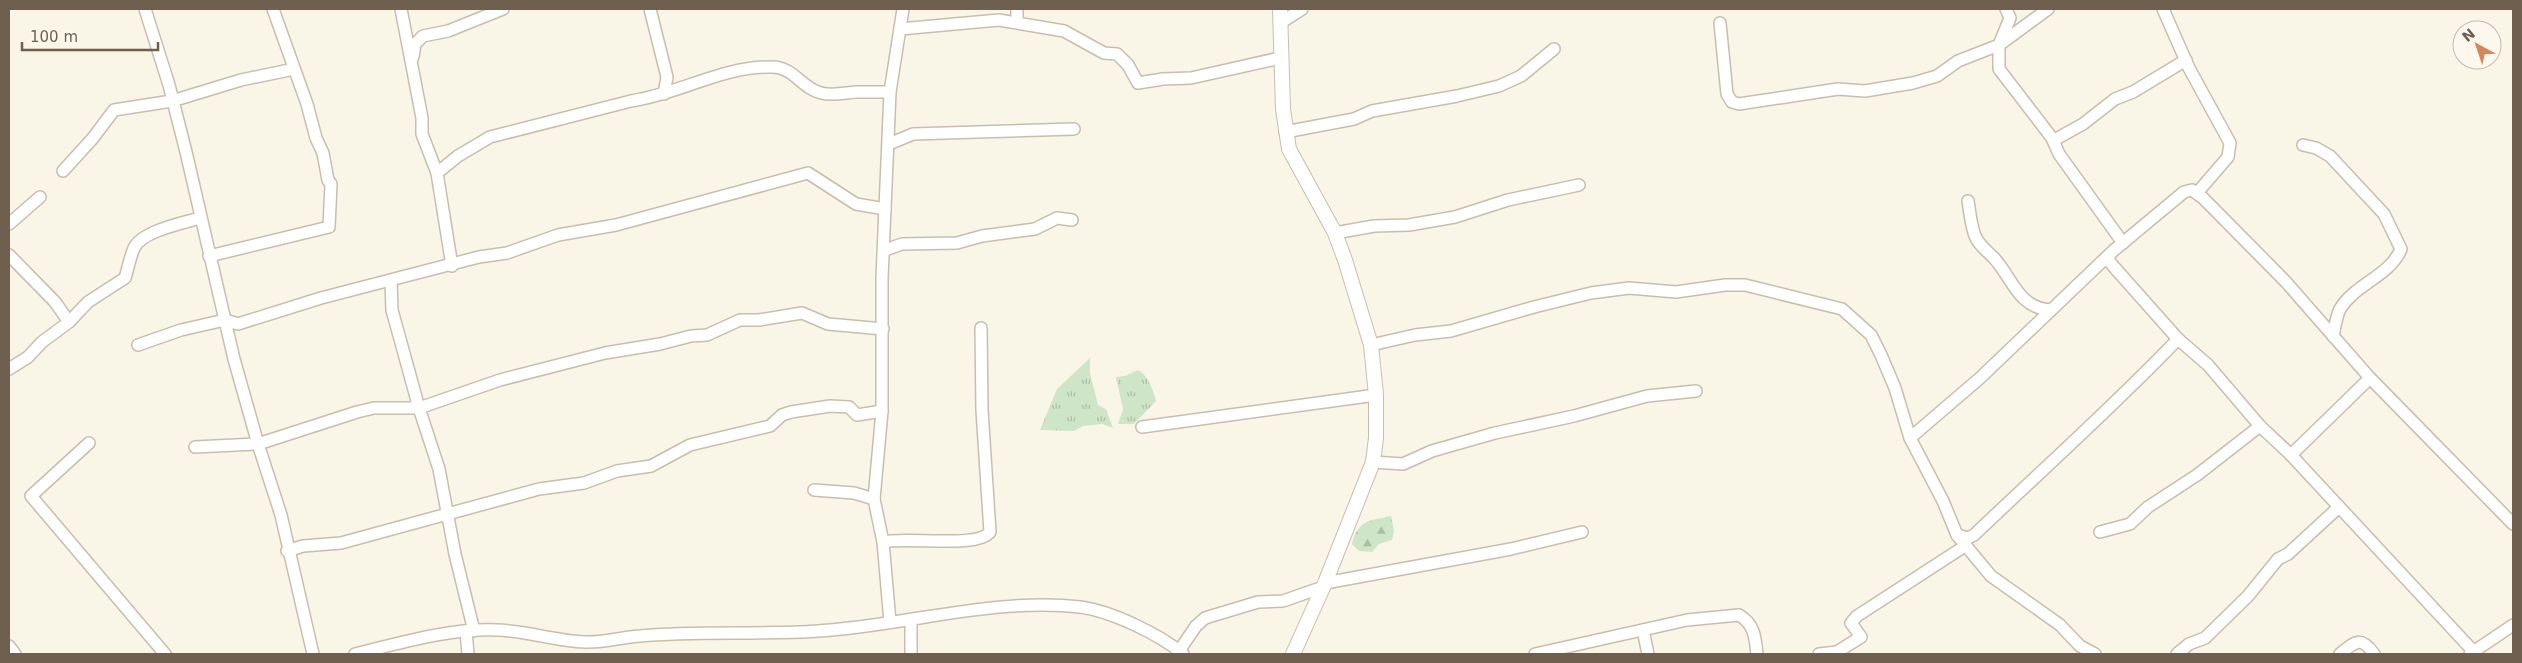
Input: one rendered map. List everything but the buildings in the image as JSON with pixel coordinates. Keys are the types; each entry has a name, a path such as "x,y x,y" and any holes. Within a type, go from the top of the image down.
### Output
{"street":[{"path":"145,9 172,100 209,256 258,444 281,515 287,551 313,654"},
{"path":"209,256 328,227 331,184 328,180 324,153 316,138 307,104 273,9"},
{"path":"401,9 403,27 413,64 422,118 422,134 437,173 452,266"},
{"path":"413,64 415,44 423,36 448,31 503,9"},
{"path":"650,9 667,76 664,94"},
{"path":"890,622 883,542 874,499 882,411 885,209 890,92 904,9"},
{"path":"1017,22 1018,9"},
{"path":"1280,9 1280,58 1285,132 1289,149 1335,233 1371,345 1376,395 1376,438 1373,462 1324,585 1293,654"},
{"path":"1280,23 1302,9"},
{"path":"2006,9 2010,18 1999,45 1999,69 2052,138 2059,154 2124,242"},
{"path":"1720,23 1727,94 1732,102 1739,104 1838,89 1865,91 1913,83 1937,76 1958,61 1999,45 2048,9"},
{"path":"2164,9 2186,60 2230,143 2228,158 2197,193"},
{"path":"900,29 999,20 1064,31 1104,53 1117,54 1128,65 1138,83 1163,79 1191,78 1280,58"},
{"path":"403,27 423,36"},
{"path":"1285,132 1354,119 1372,111 1457,96 1499,86 1521,76 1554,49"},
{"path":"2052,138 2056,139 2083,124 2115,99 2133,92 2186,60"},
{"path":"437,173 458,156 490,137 664,94 712,76 772,66 790,70 810,89 823,94 890,92"},
{"path":"63,171 93,138 114,110 172,100 241,80 294,69"},
{"path":"889,144 913,134 1074,129"},
{"path":"2302,145 2316,148 2330,156 2384,214 2402,250 2393,263 2349,298 2339,313 2333,336"},
{"path":"138,345 181,330 226,320 238,324 321,298 452,266 479,257 507,252 558,235 624,224 808,173 856,204 885,209"},
{"path":"1335,233 1374,226 1409,225 1454,218 1508,200 1579,185"},
{"path":"1910,438 1980,378 2124,242 2184,192 2192,190 2286,282 2370,378 2513,524"},
{"path":"9,224 40,197"},
{"path":"1968,201 1975,238 1995,259 2017,291 2030,304 2039,309 2051,310"},
{"path":"9,369 28,357 42,342 69,322 88,302 125,278 134,247 144,238 162,229 200,218"},
{"path":"885,250 902,244 957,243 982,236 1035,229 1057,218 1072,220"},
{"path":"9,255 55,302 69,322"},
{"path":"2110,256 2109,261 2178,339 2208,365 2260,426 2291,455 2339,506 2472,653 2513,625"},
{"path":"391,281 392,310 419,408 439,469 470,631 468,654"},
{"path":"1371,345 1415,334 1451,331 1534,307 1609,290 1629,288 1676,292 1725,285 1745,285 1795,299 1834,307 1848,313 1871,336 1884,361 1910,438 1943,501 1957,535 1965,546 1995,580 2060,625 2080,646 2095,654"},
{"path":"195,447 258,444 374,408 419,408 500,380 605,353 660,344 691,336 707,335 734,320 758,320 802,312 828,324 883,329"},
{"path":"230,337 238,324"},
{"path":"883,542 920,540 946,542 983,538 990,532 982,410 982,328"},
{"path":"1957,535 1968,538 1974,535 2108,406 2134,384 2178,339"},
{"path":"2291,455 2370,378"},
{"path":"1373,462 1403,464 1432,452 1495,433 1574,416 1647,396 1696,391"},
{"path":"1142,427 1221,414 1376,395"},
{"path":"287,551 303,546 341,543 539,489 584,483 617,471 651,466 690,446 770,426 782,415 790,412 830,406 849,407 857,415 882,411"},
{"path":"2100,532 2130,524 2148,507 2197,475 2260,426"},
{"path":"89,443 31,496 165,654"},
{"path":"814,490 847,492 874,499"},
{"path":"2177,654 2189,644 2205,638 2248,596 2278,559 2288,554 2339,506"},
{"path":"355,654 470,631 514,631 584,642 602,642 639,636 820,631 987,609 1055,605 1081,607 1108,613 1127,621 1181,653 1196,626 1216,614 1258,602 1283,601 1324,585 1511,549 1582,532"},
{"path":"1819,654 1837,652 1861,637 1850,623 1856,616 1965,546"},
{"path":"1535,654 1687,620 1739,615 1751,626 1755,635 1757,654"},
{"path":"912,620 912,654"},
{"path":"1643,630 1648,654"},
{"path":"2340,654 2353,644 2361,642 2367,644 2374,654"},
{"path":"9,646 15,654"}],"green space":[{"path":"1090,358 1090,373 1098,405 1106,409 1113,428 1102,424 1083,426 1074,431 1040,430 1057,389"},
{"path":"1138,370 1147,379 1156,401 1134,424 1118,424 1123,409 1116,377 1125,376"},
{"path":"1391,516 1394,531 1392,540 1379,544 1372,552 1359,551 1352,544 1357,530 1365,523"}]}
